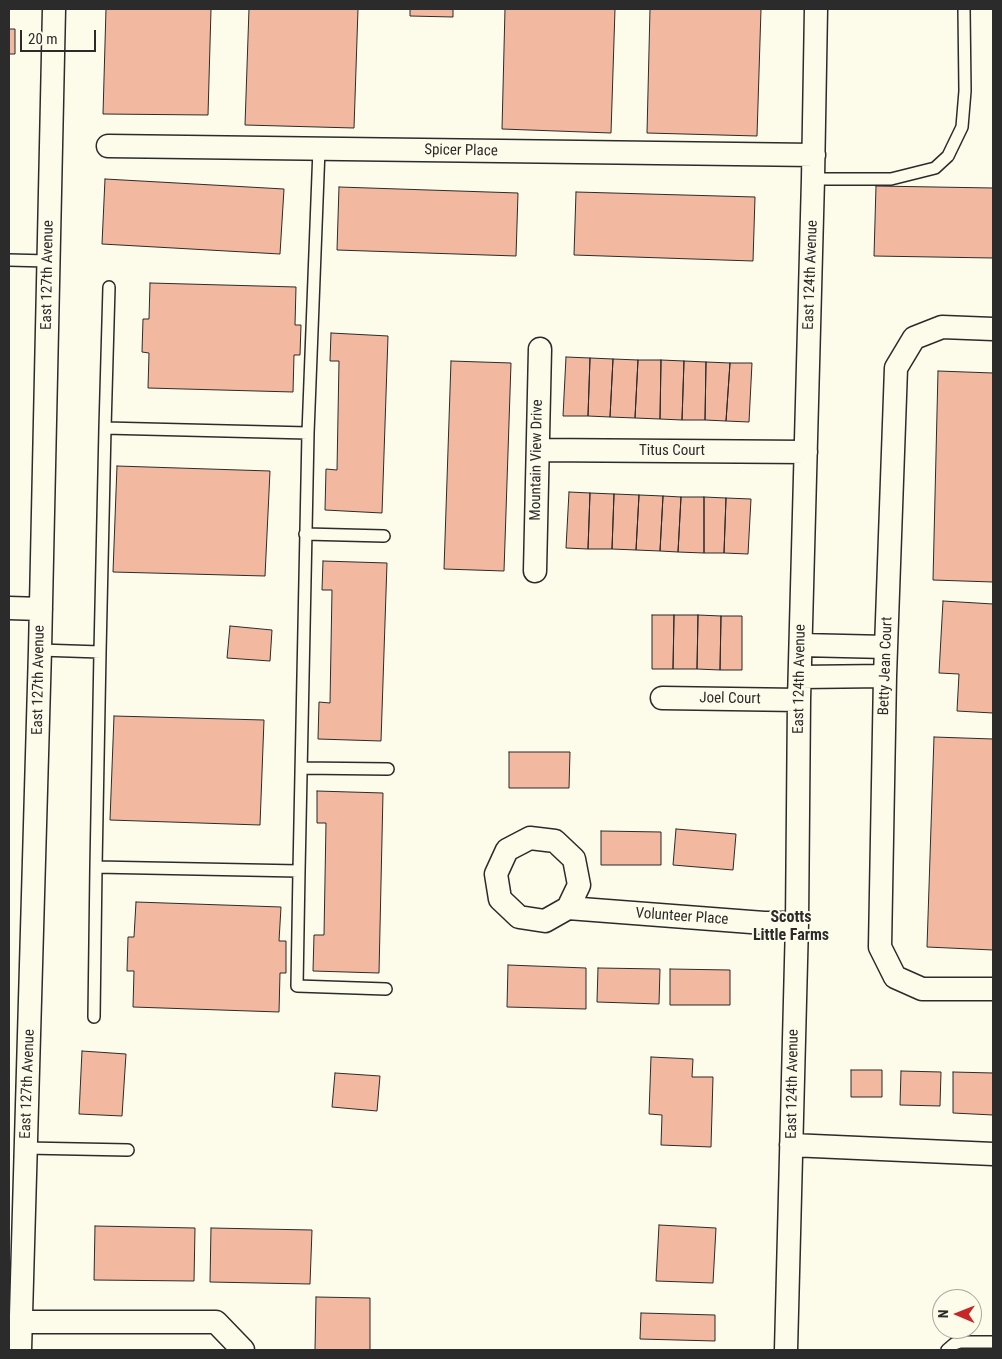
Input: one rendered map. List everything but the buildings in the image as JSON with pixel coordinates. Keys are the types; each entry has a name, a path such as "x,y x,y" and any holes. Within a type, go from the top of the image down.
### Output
{"street":[{"name":"East 127th Avenue","path":"20,1350 40,650 54,9"},
{"name":"East 124th Avenue","path":"786,1350 797,923 800,644 814,156 816,9"},
{"name":"Spicer Place","path":"108,146 814,156"},
{"name":"Betty Jean Court","path":"993,328 942,327 914,338 896,368 885,676 880,947 895,977 922,989 993,989"},
{"name":"Mountain View Drive","path":"535,571 540,349"},
{"name":"Titus Court","path":"538,450 806,452"},
{"path":"9,608 41,609"},
{"path":"800,644 886,647"},
{"path":"800,676 885,676"},
{"name":"Joel Court","path":"662,698 799,700"},
{"name":"Volunteer Place","path":"568,908 764,923 797,923"},
{"path":"791,1145 993,1154"},
{"path":"21,1322 216,1322 243,1350"}],"lane":[{"path":"813,179 891,180 935,168 948,156 962,127 965,92 964,9"},
{"path":"319,149 305,534 298,986 386,989"},
{"path":"9,260 48,261"},
{"path":"94,1017 109,287"},
{"path":"105,428 308,433"},
{"path":"305,534 384,536"},
{"path":"40,650 100,652"},
{"path":"301,768 388,769"},
{"path":"96,867 299,871"},
{"path":"26,1148 128,1150"},
{"path":"947,1350 960,1342 993,1342"}],"district":[{"name":"Scotts Little Farms","path":"791,927"}]}
